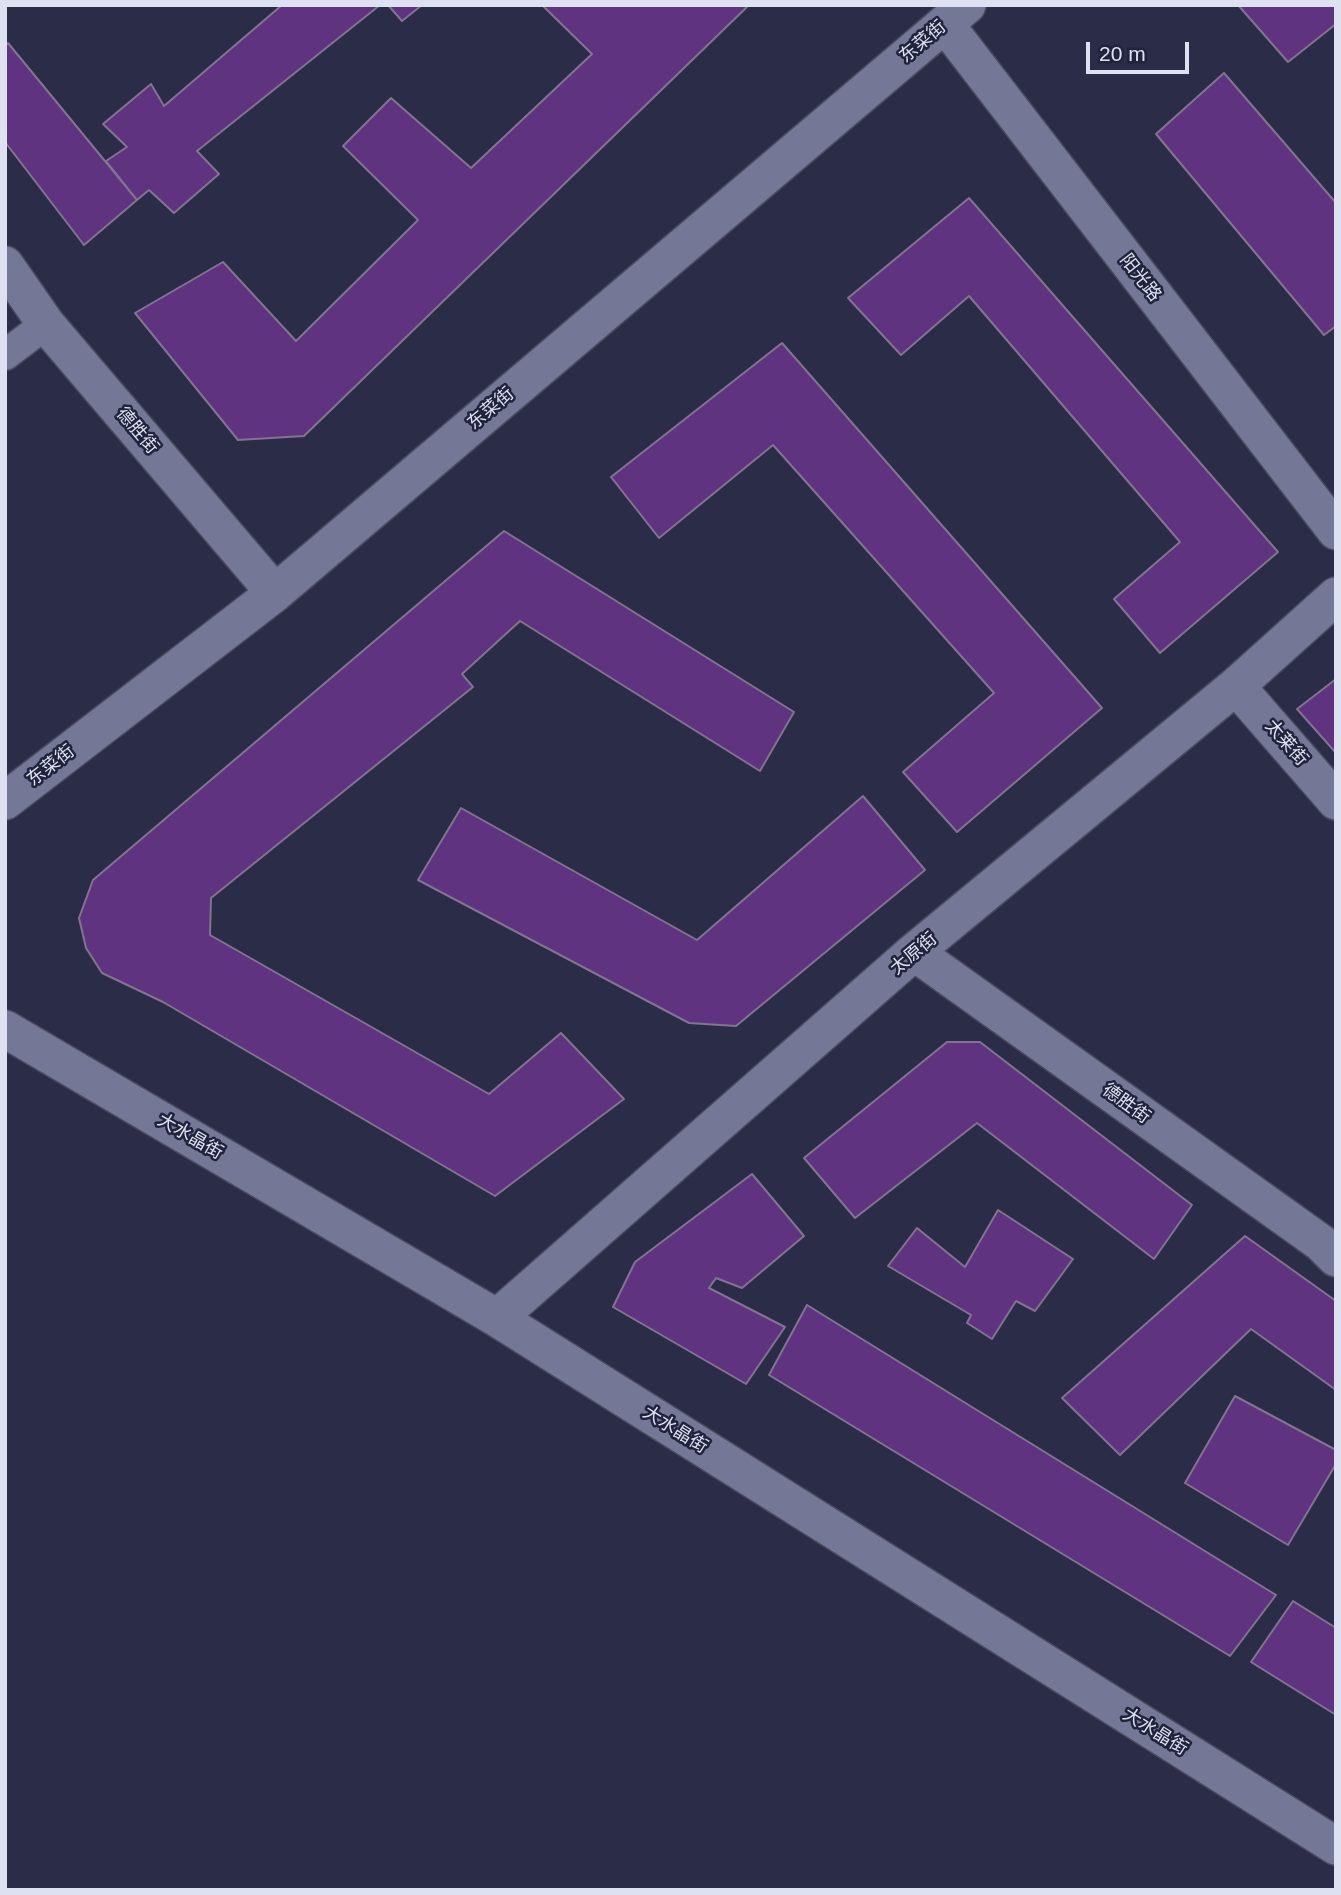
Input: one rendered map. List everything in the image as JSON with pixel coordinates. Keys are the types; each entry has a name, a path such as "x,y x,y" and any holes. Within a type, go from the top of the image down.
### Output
{"street":[{"name":"阳光路","path":"956,15 1336,531"},
{"name":"东菜街","path":"5,802 275,593 956,15"},
{"name":"德胜街","path":"5,265 46,324 275,593"},
{"path":"5,355 46,324"},
{"name":"太原街","path":"497,1318 914,952 1236,686 1336,596"},
{"name":"太莱街","path":"1236,686 1336,801"},
{"name":"德胜街","path":"914,952 1331,1244"},
{"name":"大水晶街","path":"5,1029 497,1318 1336,1846"}],"building":[{"path":"282,5 380,5 197,151 219,174 174,213 149,190 137,200 106,161 127,147 103,124 151,84 164,106"},
{"path":"388,5 422,5 402,21"},
{"path":"542,5 749,5 304,436 238,440 135,313 223,262 296,341 418,220 343,146 391,98 471,168 592,54"},
{"path":"1238,5 1336,5 1336,24 1288,62"},
{"path":"8,43 137,200 84,245 5,142 5,46"},
{"path":"1224,73 1336,203 1336,326 1324,335 1156,134"},
{"path":"969,198 1278,552 1160,653 1114,599 1180,542 969,296 901,355 848,298"},
{"path":"782,343 1102,708 957,832 903,772 994,693 773,445 659,538 611,477"},
{"path":"504,531 794,712 760,771 520,621 462,674 473,687 211,898 210,935 489,1094 561,1033 624,1099 495,1196 163,1002 102,973 86,948 79,918 93,880"},
{"path":"1336,679 1336,753 1297,709"},
{"path":"863,796 925,870 736,1026 689,1023 418,880 461,808 697,940"},
{"path":"947,1042 980,1042 1192,1205 1154,1259 977,1123 855,1218 804,1158"},
{"path":"752,1174 804,1236 742,1288 716,1278 709,1288 785,1327 746,1384 613,1307 635,1262"},
{"path":"998,1210 1073,1259 1035,1311 1016,1301 992,1339 967,1323 971,1315 888,1266 917,1228 965,1267"},
{"path":"1245,1236 1336,1301 1336,1390 1251,1329 1120,1455 1062,1398"},
{"path":"807,1305 1276,1595 1230,1656 769,1375"},
{"path":"1235,1396 1336,1450 1336,1464 1288,1545 1185,1483"},
{"path":"1293,1601 1336,1628 1336,1715 1251,1662"}]}
